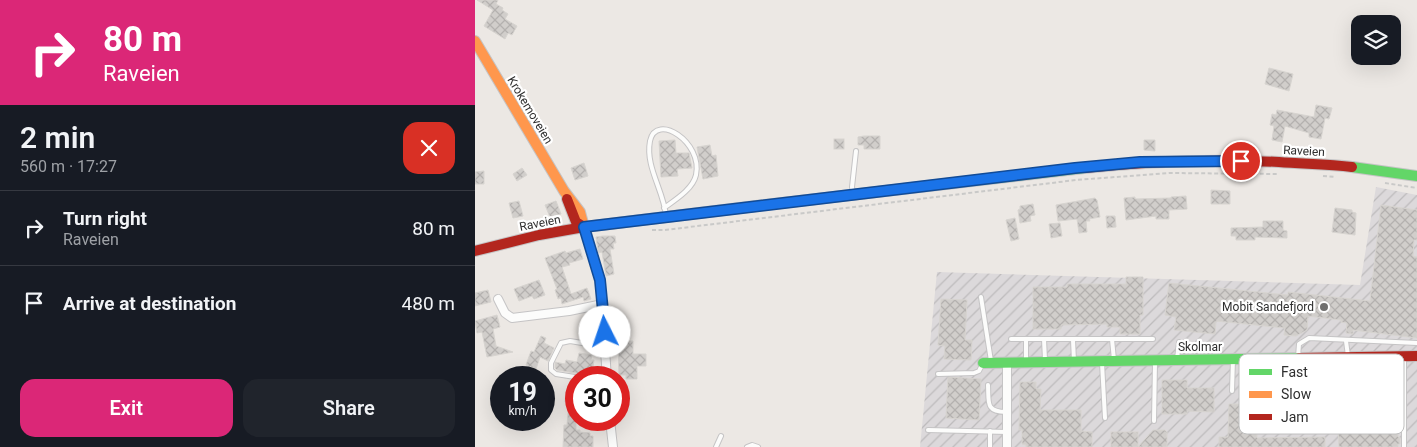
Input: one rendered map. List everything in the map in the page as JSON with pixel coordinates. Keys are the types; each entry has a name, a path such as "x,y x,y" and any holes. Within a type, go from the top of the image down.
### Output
{"main road":[{"name":"Krokemoveien","path":"475,41 564,191 576,222 584,227"},
{"name":"Raveien","path":"475,251 539,235 665,213 853,196 1051,171 1140,162 1228,160 1333,165 1417,176"},
{"name":"Skolmar","path":"1404,357 1417,356"},
{"name":"Skolmar","path":"987,363 1239,359"}],"street":[{"path":"584,227 600,280 607,366"},
{"path":"498,299 505,313 512,318 569,311 603,304"},
{"path":"1007,363 1007,447"},
{"path":"611,431 613,447"}],"lane":[{"path":"665,130 675,132 689,144 695,158 696,175 687,189 665,213 652,170 650,154 651,138 657,132 665,130"},
{"path":"853,196 852,187 856,150"},
{"path":"938,374 974,373 987,363 981,296"},
{"path":"1298,354 1299,344 1309,338 1384,343 1417,343"},
{"path":"1011,339 1153,339"},
{"path":"1112,339 1114,360"},
{"path":"1025,340 1026,363"},
{"path":"1044,340 1046,362"},
{"path":"1073,340 1074,361"},
{"path":"565,375 556,374 551,370 551,364 561,343 571,341 606,347"},
{"path":"1346,341 1348,354"},
{"path":"1177,359 1179,342"},
{"path":"1384,343 1384,354"},
{"path":"1404,357 1404,447"},
{"path":"1154,422 1155,359"},
{"path":"1232,391 1233,359"},
{"path":"1102,361 1105,418"},
{"path":"988,385 991,408 998,412 1007,412"},
{"path":"928,430 1007,432"},
{"path":"990,431 990,447"},
{"path":"716,447 721,436"},
{"path":"747,447 752,445 757,447"}],"path":[{"path":"647,230 665,230 828,209 1117,176 1169,173 1283,174"},
{"path":"1319,175 1345,178"},
{"path":"1382,182 1417,188"}],"shaded area":[{"path":"1376,187 1417,195 1417,447 920,447 937,272 1360,285"}],"building":[{"path":"477,0 498,0 496,4 508,14 505,19 517,26 512,35 508,33 505,39 484,26 493,10"},
{"path":"1269,68 1293,74 1289,91 1265,84"},
{"path":"1316,105 1332,108 1329,119 1325,118 1321,139 1309,137 1309,133 1285,126 1282,142 1272,140 1274,126 1270,125 1272,114 1276,115 1277,110 1314,117"},
{"path":"880,136 880,149 864,149 864,145 858,145 858,137"},
{"path":"834,139 844,139 844,149 834,149"},
{"path":"675,140 676,153 689,153 692,168 677,169 678,176 661,177 659,141"},
{"path":"1144,140 1155,140 1155,151 1144,150"},
{"path":"710,145 712,156 716,155 718,176 703,179 697,147"},
{"path":"584,163 588,176 575,180 571,168"},
{"path":"522,168 527,175 517,181 513,174"},
{"path":"484,171 484,184 475,184 475,172"},
{"path":"1211,190 1230,191 1230,204 1211,204"},
{"path":"1186,196 1187,209 1169,210 1169,219 1156,219 1156,216 1126,220 1124,198 1171,198"},
{"path":"1095,198 1100,217 1086,221 1087,232 1079,233 1077,219 1058,221 1056,205"},
{"path":"519,201 523,216 513,218 509,203"},
{"path":"556,201 561,214 550,217 545,205"},
{"path":"1033,204 1035,215 1030,216 1031,221 1020,223 1018,210 1020,206"},
{"path":"1381,205 1417,210 1417,240 1414,240 1413,256 1417,257 1417,338 1353,330 1353,334 1346,333 1347,323 1341,322 1341,320 1308,316 1307,330 1296,336 1284,335 1285,328 1216,321 1215,334 1174,330 1176,317 1165,315 1169,283 1288,295 1288,292 1370,301"},
{"path":"1335,208 1352,210 1352,212 1356,213 1355,235 1332,232"},
{"path":"1106,216 1115,216 1116,227 1107,228"},
{"path":"1015,218 1019,239 1011,241 1006,220"},
{"path":"1263,221 1283,221 1283,230 1287,231 1287,238 1255,237 1255,240 1236,240 1236,236 1231,236 1231,228 1263,227"},
{"path":"1060,223 1062,236 1051,238 1049,224"},
{"path":"615,236 616,243 613,243 614,249 610,249 614,274 606,276 602,252 598,253 596,237"},
{"path":"580,249 583,259 562,267 571,294 587,288 591,299 584,301 583,297 562,304 561,298 558,299 555,290 557,289 545,258 565,251 566,253"},
{"path":"1126,277 1143,277 1143,315 1140,315 1140,334 1120,334 1120,327 1107,327 1107,324 1061,325 1061,329 1033,329 1033,287 1067,287 1067,284 1126,284"},
{"path":"539,280 545,295 534,299 532,296 519,301 514,289"},
{"path":"488,290 491,302 475,306 475,293"},
{"path":"941,299 967,300 965,340 972,340 971,360 944,359 945,346 938,345"},
{"path":"497,315 500,327 493,329 496,346 513,352 487,357 482,332 477,333 475,321"},
{"path":"541,336 546,338 544,343 554,348 548,361 540,357 537,366 526,365 531,351 534,352"},
{"path":"618,341 633,341 633,354 646,354 646,366 637,366 637,379 630,379 630,366 619,366"},
{"path":"579,353 592,355 591,360 594,360 593,366 565,366 565,371 555,368 555,362 565,364 566,360 577,362"},
{"path":"948,377 981,379 979,420 946,418"},
{"path":"1162,380 1187,380 1187,388 1214,388 1214,412 1187,411 1187,414 1162,414"},
{"path":"1020,382 1036,382 1036,389 1041,389 1040,410 1081,410 1081,431 1092,432 1092,447 1026,447 1026,445 1022,444 1022,430 1019,430"},
{"path":"1229,404 1239,404 1239,434 1257,434 1257,438 1325,437 1325,447 1219,447 1219,437 1228,437"},
{"path":"564,425 565,431 590,433 590,436 593,436 593,447 563,447"},
{"path":"1153,430 1165,430 1167,432 1167,447 1138,447"},
{"path":"1111,432 1138,432 1138,447 1111,447"},
{"path":"1338,434 1398,434 1398,437 1400,437 1398,447 1339,447"}],"traffic: fast":[{"path":"1352,167 1417,176"},
{"path":"756,206 1084,168"},
{"path":"983,363 1239,359"}],"traffic: slow":[{"path":"475,41 564,191 580,212 584,227"}],"traffic: jam":[{"path":"1084,168 1157,162 1206,161 1255,161 1352,167"},
{"path":"567,199 576,222 584,227"},
{"path":"475,251 539,235 584,227 756,206"},
{"path":"1404,356 1417,356"}],"place":[{"name":"Mobit Sandefjord","path":"1324,307"}],"route":[{"path":"605,332 600,280 584,227 1075,168 1140,162 1241,161"}]}
